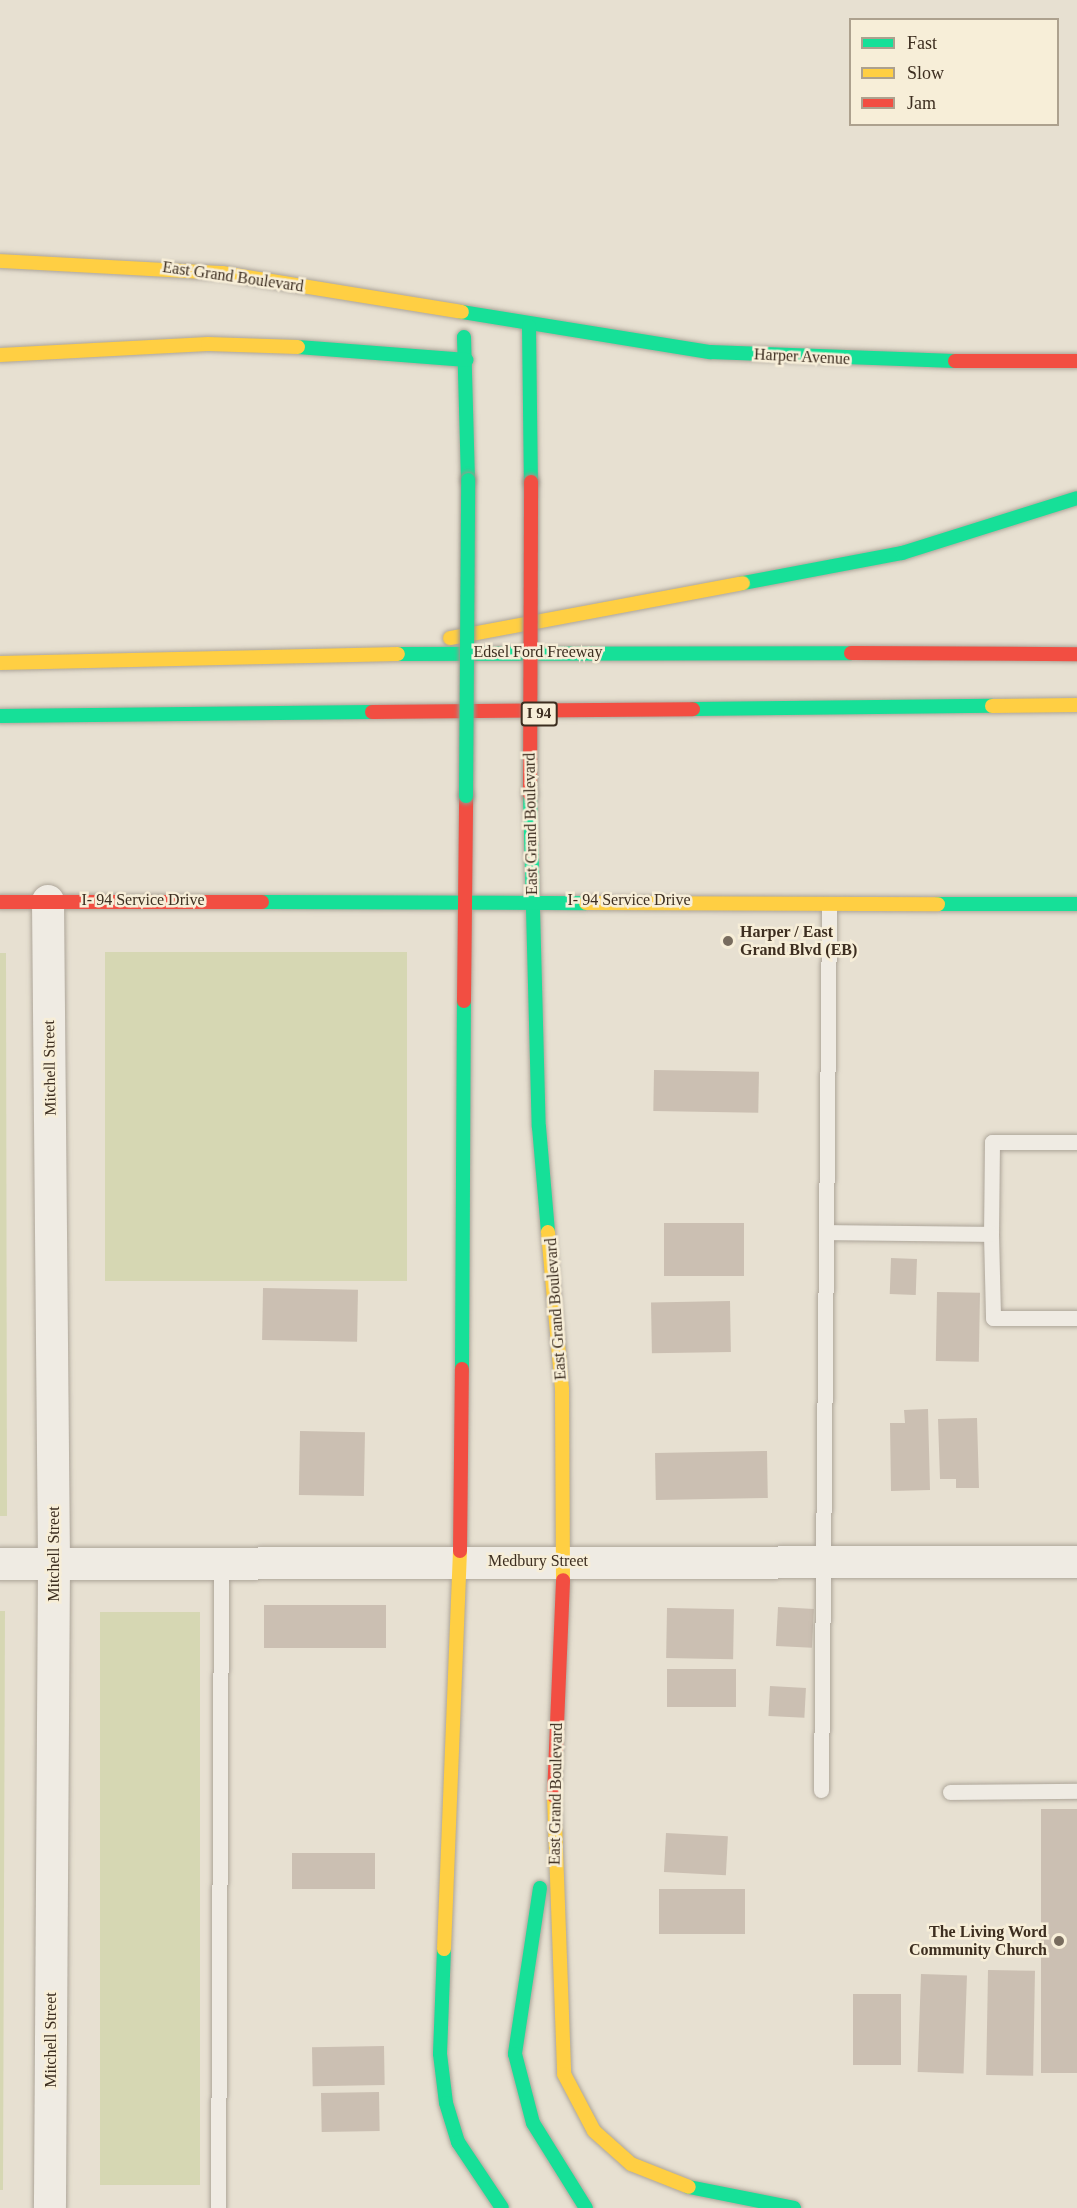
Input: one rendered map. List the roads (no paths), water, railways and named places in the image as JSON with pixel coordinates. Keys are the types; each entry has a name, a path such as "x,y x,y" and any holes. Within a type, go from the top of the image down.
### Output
{"main road":[{"name":"East Grand Boulevard","path":"0,261 162,266 529,326 530,794 539,1127 562,1389 564,1562 553,1815 558,2041 564,2073 580,2111 611,2149 652,2175 764,2206 794,2208"},
{"path":"463,315 468,480 460,1561 440,2054 446,2103 469,2186"},
{"name":"Harper Avenue","path":"529,326 795,358 1077,361"},
{"path":"0,355 208,344 364,349 466,360"},
{"path":"367,655 902,553 1077,498"},
{"name":"Edsel Ford Freeway","path":"0,663 367,655 1077,654"},
{"name":"I 94","path":"0,717 1077,705"},
{"name":"I- 94 Service Drive","path":"0,902 729,900 829,906 1077,904"},
{"path":"553,1815 515,2054 533,2123 586,2208"},
{"path":"458,2142 502,2208"}],"street":[{"name":"Mitchell Street","path":"48,901 54,1564 50,2208"},
{"name":"Medbury Street","path":"0,1564 460,1561 1077,1562"}],"lane":[{"path":"821,1790 825,1563 829,906"},
{"path":"1077,1142 992,1142 991,1234 993,1318 1077,1318"},
{"path":"826,1232 991,1234"},
{"path":"218,2208 221,1564"},
{"path":"950,1792 1077,1791"}],"place":[{"name":"Harper / East Grand Blvd (EB)","path":"728,941"},
{"name":"The Living Word Community Church","path":"1059,1941"}]}
